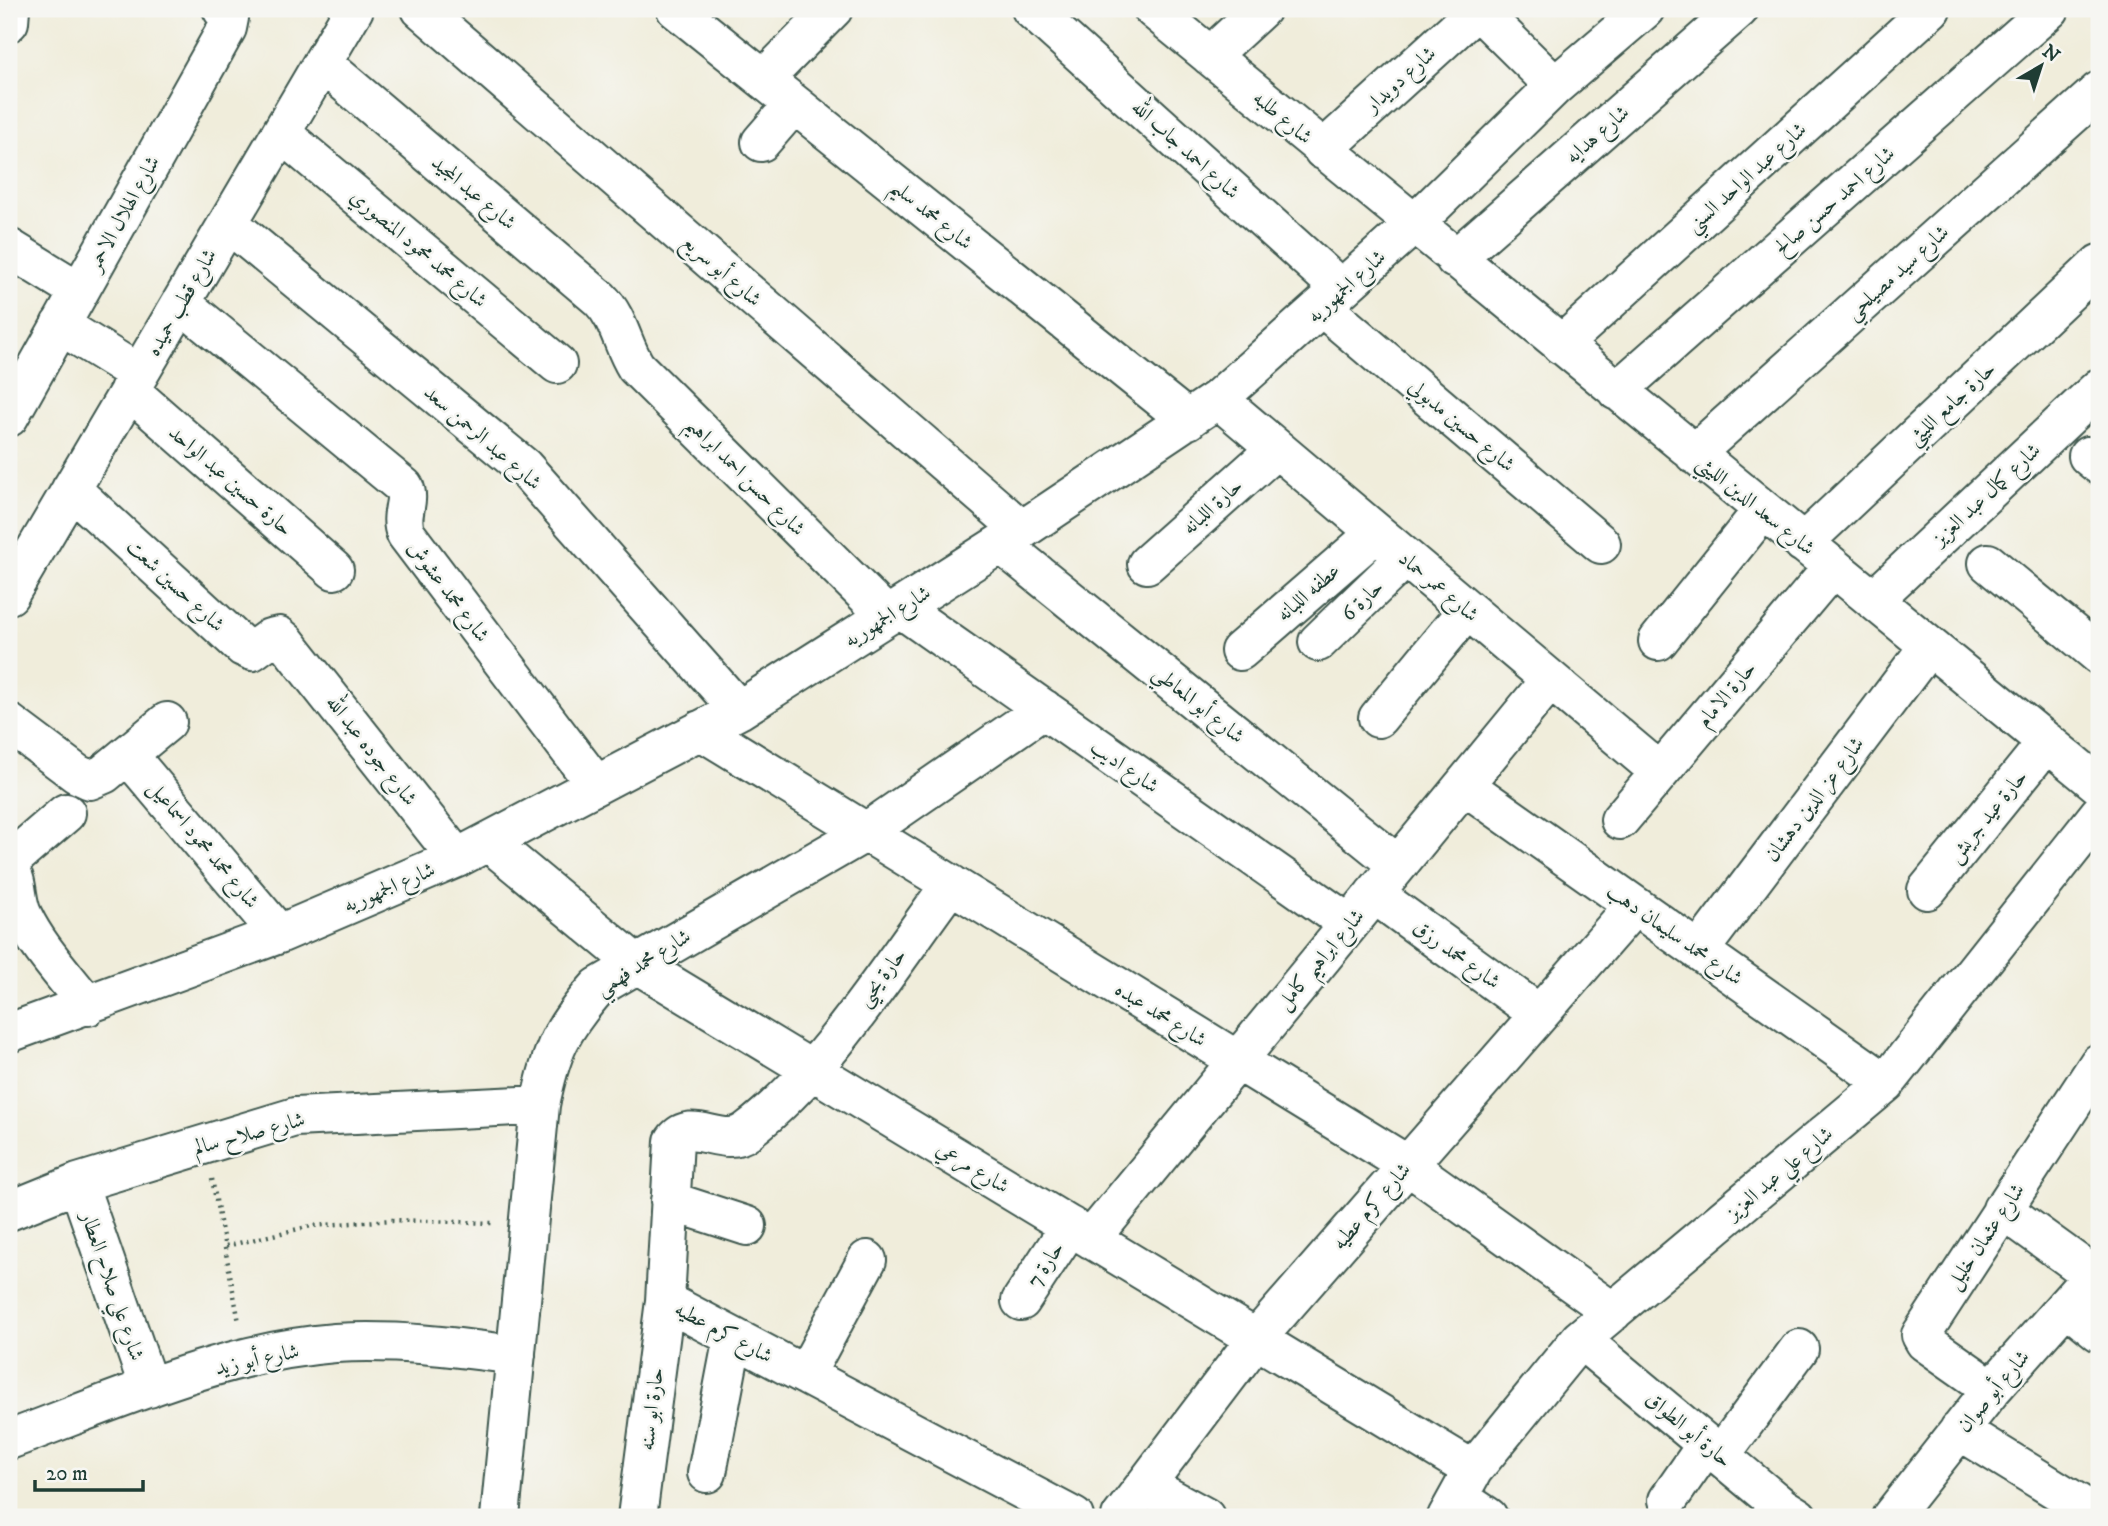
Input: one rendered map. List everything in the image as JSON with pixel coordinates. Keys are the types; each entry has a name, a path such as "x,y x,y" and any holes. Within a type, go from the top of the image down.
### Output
{"street":[{"path":"9,22 10,9"},
{"name":"شارع الهلال الاحمر","path":"9,417 228,28 229,18 222,9"},
{"name":"شارع قطب حميده","path":"9,595 354,9"},
{"name":"شارع محمد سليم","path":"676,9 794,104 1203,410"},
{"path":"764,79 833,9"},
{"name":"شارع احمد جاب الله","path":"1031,9 1332,298"},
{"name":"شارع طلبه","path":"1153,9 1413,225"},
{"path":"1210,56 1261,9"},
{"path":"1477,9 1555,86"},
{"name":"شارع دويدار","path":"1323,150 1477,9"},
{"name":"شارع الجمهوريه","path":"9,1033 279,934 473,850 739,710 1012,537 1203,410 1413,225 1555,86 1645,9"},
{"name":"شارع هدايه","path":"1455,259 1739,9"},
{"name":"شارع عبد الواحد السني","path":"1561,345 1931,9"},
{"name":"شارع احمد حسن صالح","path":"1617,391 2050,9"},
{"name":"شارع أبو سريع","path":"428,11 1012,537"},
{"name":"شارع عبد المجيد","path":"322,63 600,299 608,307 618,328"},
{"name":"شارع سيد مصيلحي","path":"1694,454 2099,91"},
{"path":"761,142 794,104"},
{"name":"شارع محمد محمود المنصوري","path":"281,133 557,364"},
{"name":"شارع عبد الرحمن سعد","path":"228,223 524,467 739,710"},
{"name":"شارع سعد الدين الليثي","path":"1413,225 2099,785"},
{"path":"9,248 79,291"},
{"name":"حارة جامع الليثي","path":"1802,543 2099,264"},
{"name":"شارع حسين مدبولي","path":"1332,298 1601,544"},
{"name":"شارع محمد عشوش","path":"181,303 404,486 407,499 401,515 406,534 596,785"},
{"name":"حارة حسين عبد الواحد","path":"60,325 134,382 334,570"},
{"name":"شارع حسن احمد ابراهيم","path":"618,328 635,367 894,612"},
{"name":"شارع كمال عبد العزيز","path":"1873,600 2099,388"},
{"name":"شارع عمر حماد","path":"1203,410 1276,449 1660,772"},
{"name":"حارة اللبانه","path":"1147,564 1276,449"},
{"name":"شارع حسين شعت","path":"71,489 243,647 252,651 270,638 279,636 286,642"},
{"path":"1658,641 1763,510"},
{"name":"عطفه اللبانه","path":"1240,651 1376,533"},
{"name":"شارع أبو المعاطي","path":"1012,537 1398,864"},
{"name":"حارة 6","path":"1318,642 1405,558"},
{"path":"1987,563 2099,655"},
{"name":"حارة الامام","path":"1620,820 1832,567"},
{"path":"1378,718 1467,610"},
{"name":"شارع اديب","path":"894,612 1044,709 1349,924"},
{"name":"شارع جوده عبد الله","path":"286,642 473,850"},
{"name":"شارع عز الدين دهشان","path":"1699,951 1929,646"},
{"name":"شارع ابراهيم كامل","path":"1080,1233 1237,1060 1550,680"},
{"name":"شارع محمد فهمي","path":"500,1517 540,1105 549,1061 568,1021 598,987 635,963 866,832 1044,709"},
{"path":"9,723 76,774 90,780 128,755 167,722"},
{"name":"شارع محمد عبده","path":"699,730 1406,1164 1613,1312"},
{"name":"حارة عيد جريش","path":"1927,890 2047,742"},
{"name":"شارع محمد محمود اسماعيل","path":"128,755 279,934"},
{"name":"شارع محمد سليمان دهب","path":"1464,785 1885,1083"},
{"path":"9,862 66,813"},
{"name":"شارع علي عبد العزيز","path":"1466,1500 1580,1339 1885,1083 2099,814"},
{"name":"شارع مرعي","path":"473,850 635,963 1255,1339 1466,1500"},
{"path":"9,869 15,881 18,904 29,928 88,1006"},
{"name":"حارة يحيى","path":"812,1070 951,884"},
{"name":"شارع محمد رزق","path":"1374,894 1539,1013"},
{"name":"شارع كرم عطيه","path":"1121,1517 1255,1339 1634,906"},
{"name":"شارع عثمان خليل","path":"1992,1389 1925,1342 1921,1335 2099,1063"},
{"name":"شارع كرم عطيه","path":"812,1070 747,1132 725,1139 691,1130 678,1136 672,1148 665,1301 1074,1517"},
{"name":"شارع صلاح سالم","path":"9,1211 78,1183 295,1117 540,1105"},
{"name":"شارع علي صلاح العطار","path":"78,1183 149,1388"},
{"path":"670,1201 747,1226"},
{"path":"2002,1209 2096,1272"},
{"name":"حارة 7","path":"1021,1301 1080,1233"},
{"path":"805,1375 867,1259"},
{"name":"شارع أبو صوان","path":"1891,1517 1992,1389 2096,1272"},
{"name":"حارة ابو سنه","path":"637,1517 665,1301"},
{"path":"2066,1305 2099,1332"},
{"path":"707,1472 733,1337"},
{"name":"حارة أبو الطواق","path":"1580,1339 1714,1450 1786,1514"},
{"name":"شارع أبو زيد","path":"9,1440 149,1388 245,1357 334,1343 426,1342 516,1355"},
{"path":"1668,1500 1799,1349"},
{"path":"1959,1430 2087,1512"},
{"path":"1146,1485 1205,1517"}],"path":[{"path":"205,1144 245,1357"},
{"path":"226,1246 312,1226 379,1221 529,1224"}]}
